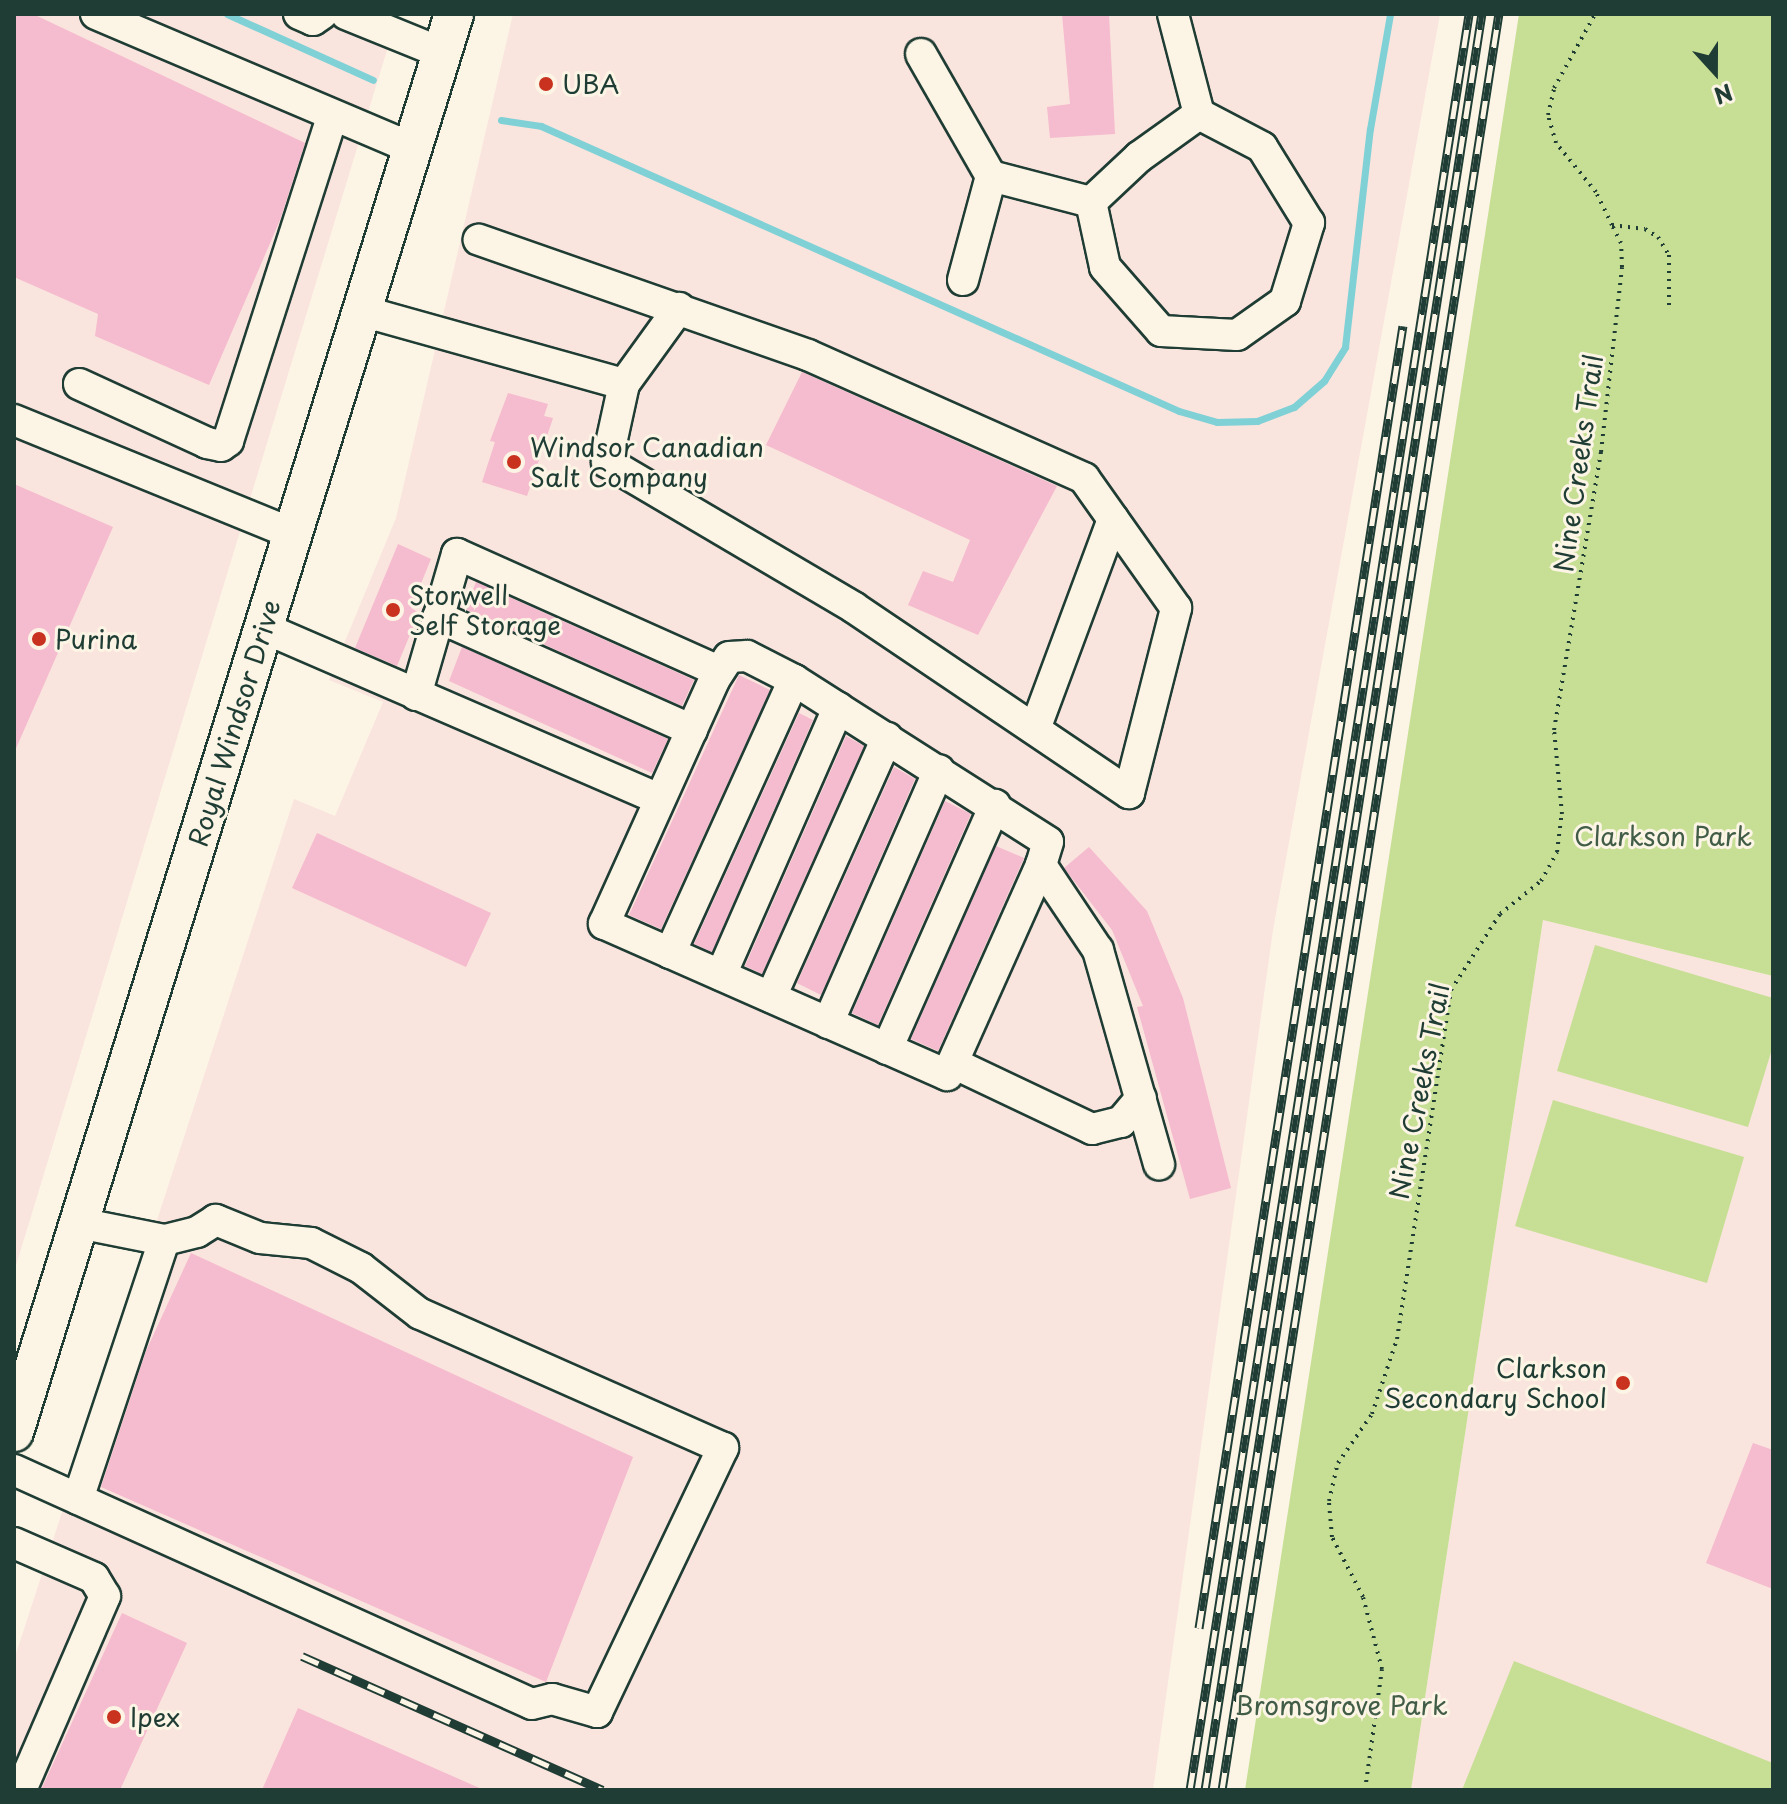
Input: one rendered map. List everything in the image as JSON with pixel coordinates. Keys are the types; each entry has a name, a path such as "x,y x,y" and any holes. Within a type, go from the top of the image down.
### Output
{"main road":[{"name":"Royal Windsor Drive","path":"17,1413 79,1223 454,14"}],"lane":[{"path":"96,14 411,148"},
{"path":"299,14 313,20 322,14"},
{"path":"346,14 442,53"},
{"path":"1091,202 1105,267 1161,331 1237,335 1285,301 1309,223 1262,147 1199,114 1173,14"},
{"path":"921,54 991,176 963,280"},
{"path":"1091,202 1139,157 1199,114"},
{"path":"79,384 207,443 221,446 228,441 332,117"},
{"path":"991,176 1091,202"},
{"path":"479,240 679,308 808,355 1084,478 1176,608 1129,793 853,607 607,462 624,384 679,308"},
{"path":"362,311 624,384"},
{"path":"14,420 293,534"},
{"path":"1035,729 1113,519"},
{"path":"416,695 457,554 719,671"},
{"path":"438,617 692,730"},
{"path":"264,628 416,695 462,710 660,799"},
{"path":"737,655 794,680 995,805 1048,842 1041,865 947,1075 604,924 719,671 737,655"},
{"path":"670,953 794,680"},
{"path":"721,975 838,708"},
{"path":"771,997 887,738"},
{"path":"828,1023 939,770"},
{"path":"887,1049 995,805"},
{"path":"1041,865 1098,950 1159,1164"},
{"path":"953,1063 1092,1129 1121,1122 1141,1098"},
{"path":"14,1470 532,1704 552,1699 597,1712 723,1448 420,1314 361,1268 311,1243 260,1238 216,1220 197,1232 164,1240 79,1223"},
{"path":"78,1499 164,1240"},
{"path":"14,1543 94,1578 105,1596 21,1790"}],"path":[{"name":"Nine Creeks Trail","path":"1365,1790 1382,1669 1363,1597 1332,1537 1329,1501 1338,1463 1372,1414 1397,1339 1451,990 1500,914 1541,881 1557,852 1562,814 1554,730 1601,452 1622,267 1621,243 1596,192 1556,143 1548,115 1554,88 1595,14"},
{"path":"1612,225 1645,229 1658,237 1669,255 1669,306"}],"shaded area":[{"path":"14,14 398,14 14,1272"},
{"path":"513,14 1440,14 1273,930 1153,1790 14,1790 14,1660 294,799 335,816 383,702 329,680 396,518"},
{"name":"Clarkson Secondary School","path":"1543,920 1773,976 1773,1790 1411,1790"}],"green space":[{"name":"Bromsgrove Park","path":"1519,14 1773,14 1773,976 1543,920 1411,1790 1245,1790"},
{"path":"1595,945 1773,998 1773,1046 1748,1127 1557,1071"},
{"path":"1553,1100 1744,1157 1707,1283 1515,1226"},
{"path":"1514,1661 1773,1763 1773,1790 1462,1790"}],"building":[{"path":"14,14 33,14 305,143 280,220 209,385 95,336 98,314 14,277"},
{"path":"1062,14 1109,14 1115,134 1050,138 1047,107 1070,104"},
{"path":"802,372 1057,486 978,635 908,605 923,571 953,582 970,540 766,445"},
{"name":"Windsor Canadian Salt Company","path":"508,393 548,404 544,416 553,418 527,496 482,482 495,442 490,441"},
{"name":"Purina","path":"14,484 113,527 14,753"},
{"name":"Storwell Self Storage","path":"398,544 431,559 411,608 419,613 397,666 355,648"},
{"path":"476,582 694,680 682,706 465,609"},
{"path":"462,647 668,739 652,773 449,681"},
{"path":"739,675 770,690 661,929 629,915"},
{"path":"799,713 813,720 712,952 694,944"},
{"path":"846,736 864,746 762,974 745,966"},
{"path":"894,767 915,779 821,995 797,983"},
{"path":"945,801 971,814 878,1025 852,1013"},
{"path":"317,833 491,913 466,967 292,888"},
{"path":"996,846 1024,858 938,1051 911,1039"},
{"path":"1089,847 1147,911 1183,998 1231,1188 1190,1199 1137,1007 1143,1006 1112,930 1064,868"},
{"path":"191,1253 633,1457 546,1682 101,1487 146,1351"},
{"path":"1753,1443 1773,1450 1773,1589 1706,1563"},
{"name":"Ipex","path":"122,1613 187,1643 120,1790 41,1790"},
{"path":"298,1708 484,1790 262,1790"}],"waterway":[{"path":"227,14 373,80"},
{"path":"501,120 541,126 1179,411 1217,422 1257,421 1294,407 1324,381 1345,347 1370,129 1390,14"}],"railway":[{"path":"1190,1790 1469,14"},
{"path":"1205,1790 1482,14"},
{"path":"1222,1790 1499,14"},
{"path":"1199,1628 1403,326"},
{"path":"302,1656 603,1790"}],"place":[{"name":"UBA","path":"546,84"},
{"name":"Windsor Canadian Salt Company","path":"514,462"},
{"name":"Storwell Self Storage","path":"393,610"},
{"name":"Purina","path":"39,639"},
{"name":"Clarkson Secondary School","path":"1623,1383"},
{"name":"Ipex","path":"114,1717"}],"park label":[{"name":"Clarkson Park","path":"1663,836"}]}
